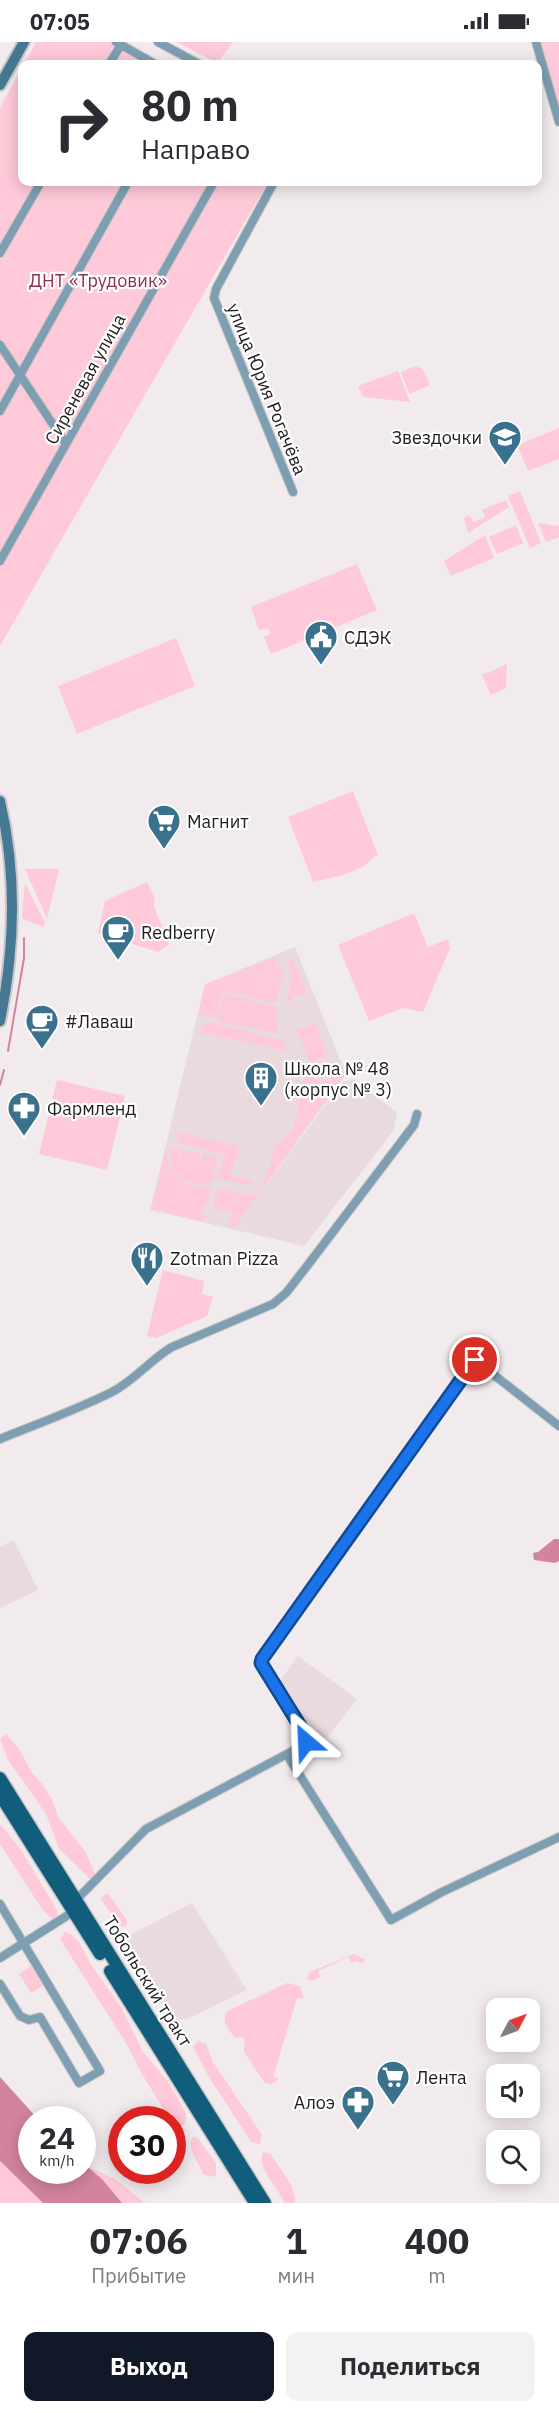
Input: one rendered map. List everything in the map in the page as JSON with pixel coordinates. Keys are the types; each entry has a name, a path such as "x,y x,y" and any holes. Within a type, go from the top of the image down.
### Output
{"main road":[{"path":"0,85 24,42"},
{"path":"0,801 10,872 13,925 11,959 0,1021"},
{"name":"Тобольский тракт","path":"0,1778 74,1906 255,2203"},
{"name":"Тобольский тракт","path":"0,1795 265,2203"}],"street":[{"path":"158,42 192,60"},
{"path":"536,42 541,60"},
{"path":"111,60 119,43 148,60"},
{"path":"542,63 559,122"},
{"path":"0,253 39,186"},
{"path":"0,411 126,186"},
{"name":"Сиреневая улица","path":"0,561 212,186"},
{"name":"улица Юрия Рогачёва","path":"272,186 216,289 214,298 293,492"},
{"path":"0,345 66,444"},
{"path":"0,1439 113,1391 132,1379 158,1355 172,1347 273,1304 286,1293 414,1125 417,1114"},
{"path":"0,1958 74,1906 146,1829 304,1745 307,1738 261,1663 262,1659 475,1360 559,1426"},
{"path":"287,1755 391,1920 442,1892 559,1837"},
{"path":"0,1904 100,2071 79,2083 40,2017 29,2020 20,2016 0,1984"}],"shaded area":[{"path":"295,947 346,1074 246,1213 342,1082 354,1079 397,1112 394,1130 304,1246 150,1210 205,984"},
{"path":"554,1539 559,1539 559,1561 555,1563 534,1560 533,1553 538,1552"},
{"path":"14,1540 38,1590 0,1608 0,1547"},
{"path":"298,1656 357,1699 320,1747 279,1682"},
{"path":"192,1903 247,1990 187,2019 171,2019 120,1940"},
{"path":"0,2077 26,2106 18,2106 18,2179 0,2161"},
{"path":"96,2174 122,2203 43,2203 24,2184 96,2184"}],"green space":[{"path":"36,42 126,42 158,60 26,60"},
{"path":"177,42 233,42 219,60 211,60"},
{"path":"535,42 559,42 559,118 542,60"},
{"name":"ДНТ «Трудовик»","path":"18,74 18,186 266,186 0,646 0,108"},
{"path":"415,366 423,369 430,385 409,394 401,372"},
{"path":"398,371 410,402 363,397 358,386"},
{"path":"559,428 559,459 528,471 517,445"},
{"path":"520,491 541,543 530,548 508,496"},
{"path":"506,500 509,507 468,533 464,518 470,515 473,522 485,517 482,510"},
{"path":"538,523 559,526 559,537 546,542"},
{"path":"516,525 523,543 497,554 489,537"},
{"path":"485,535 494,558 451,576 444,561"},
{"path":"357,564 377,610 271,654 264,637 270,634 268,628 259,630 251,607"},
{"path":"176,638 195,686 77,734 58,686"},
{"path":"507,664 506,688 491,695 482,675"},
{"path":"353,791 378,855 356,870 313,882 288,817"},
{"path":"25,869 59,869 47,919"},
{"path":"147,882 155,899 154,906 169,944 158,952 98,933 105,901"},
{"path":"25,883 45,923 44,927 24,920 22,916"},
{"path":"414,913 428,947 448,939 450,948 423,1012 403,1008 369,1021 338,945"},
{"path":"276,956 284,980 243,970"},
{"path":"293,958 308,995 295,995 286,1005 292,976 288,964"},
{"path":"241,971 279,980 281,983 277,1001 274,1003 234,992 235,994 223,992 216,1018 198,1014 205,985 236,972 233,990 237,973"},
{"path":"224,994 278,1007 275,1018 279,1030 275,1033 218,1021"},
{"path":"208,1022 282,1040 287,1051 201,1033 202,1027"},
{"path":"315,1023 328,1056 310,1063 297,1030"},
{"path":"308,1072 315,1079 324,1081 332,1079 339,1072 341,1076 344,1075 233,1229 229,1227 233,1212 213,1208 216,1192 223,1188 249,1195 257,1192 264,1185 275,1146 293,1129 305,1073"},
{"path":"57,1080 125,1096 107,1170 39,1154"},
{"path":"178,1132 239,1146 231,1176 255,1181 250,1185 219,1178 224,1154 179,1143 176,1138"},
{"path":"171,1147 180,1149 179,1156 181,1157 183,1150 200,1153 199,1161 203,1154 215,1157 217,1161 213,1181 196,1184 181,1178 171,1164"},
{"path":"166,1148 170,1166 179,1179 193,1186 211,1187 208,1204 204,1203 202,1213 206,1214 204,1222 152,1209"},
{"path":"163,1270 204,1281 202,1294 213,1297 207,1316 156,1338 147,1336"},
{"path":"6,1734 20,1750 31,1771 53,1801 58,1817 85,1851 96,1876 90,1879 59,1849 46,1814 8,1760 0,1739"},
{"path":"0,1824 21,1850 58,1912 57,1917 53,1920 42,1909 0,1844"},
{"path":"108,1893 126,1919 127,1924 123,1927 119,1925 100,1898"},
{"path":"65,1932 80,1943 90,1963 121,2007 143,2052 166,2079 182,2106 162,2106 126,2043 60,1939"},
{"path":"354,1954 366,1960 361,1963 351,1962 348,1957 318,1971 320,1977 311,1981 307,1978 310,1972"},
{"path":"31,1966 43,1986 31,1993 19,1974"},
{"path":"287,1983 300,1986 304,1999 297,1998 273,2077 279,2079 268,2084 264,2082 244,2052 243,2037 235,2038 228,2028 225,2015 227,2011"},
{"path":"198,2041 206,2044 213,2062 262,2135 260,2144 251,2142 209,2077 193,2047"},
{"path":"193,2137 198,2138 216,2164 216,2175 212,2177 203,2174 192,2150"},
{"path":"263,2152 271,2154 287,2178 294,2191 295,2203 284,2203 265,2171"},
{"path":"0,2161 18,2179 18,2184 24,2184 43,2203 0,2203"},
{"path":"96,2170 108,2176 108,2184 121,2184 145,2203 122,2203 96,2174"}],"waterway":[{"path":"8,1051 24,958 24,938"},
{"path":"0,1085 4,1070"}],"place":[{"name":"Звездочки","path":"505,466"},
{"name":"СДЭК","path":"321,666"},
{"name":"Магнит","path":"164,850"},
{"name":"Redberry","path":"118,961"},
{"name":"#Лаваш","path":"42,1050"},
{"name":"Школа № 48 (корпус № 3)","path":"261,1107"},
{"name":"Фармленд","path":"24,1137"},
{"name":"Zotman Pizza","path":"147,1287"},
{"name":"Лента","path":"393,2106"},
{"name":"Алоэ","path":"358,2131"}],"route":[{"path":"306,1742 305,1734 261,1663 262,1659 475,1360"}]}
